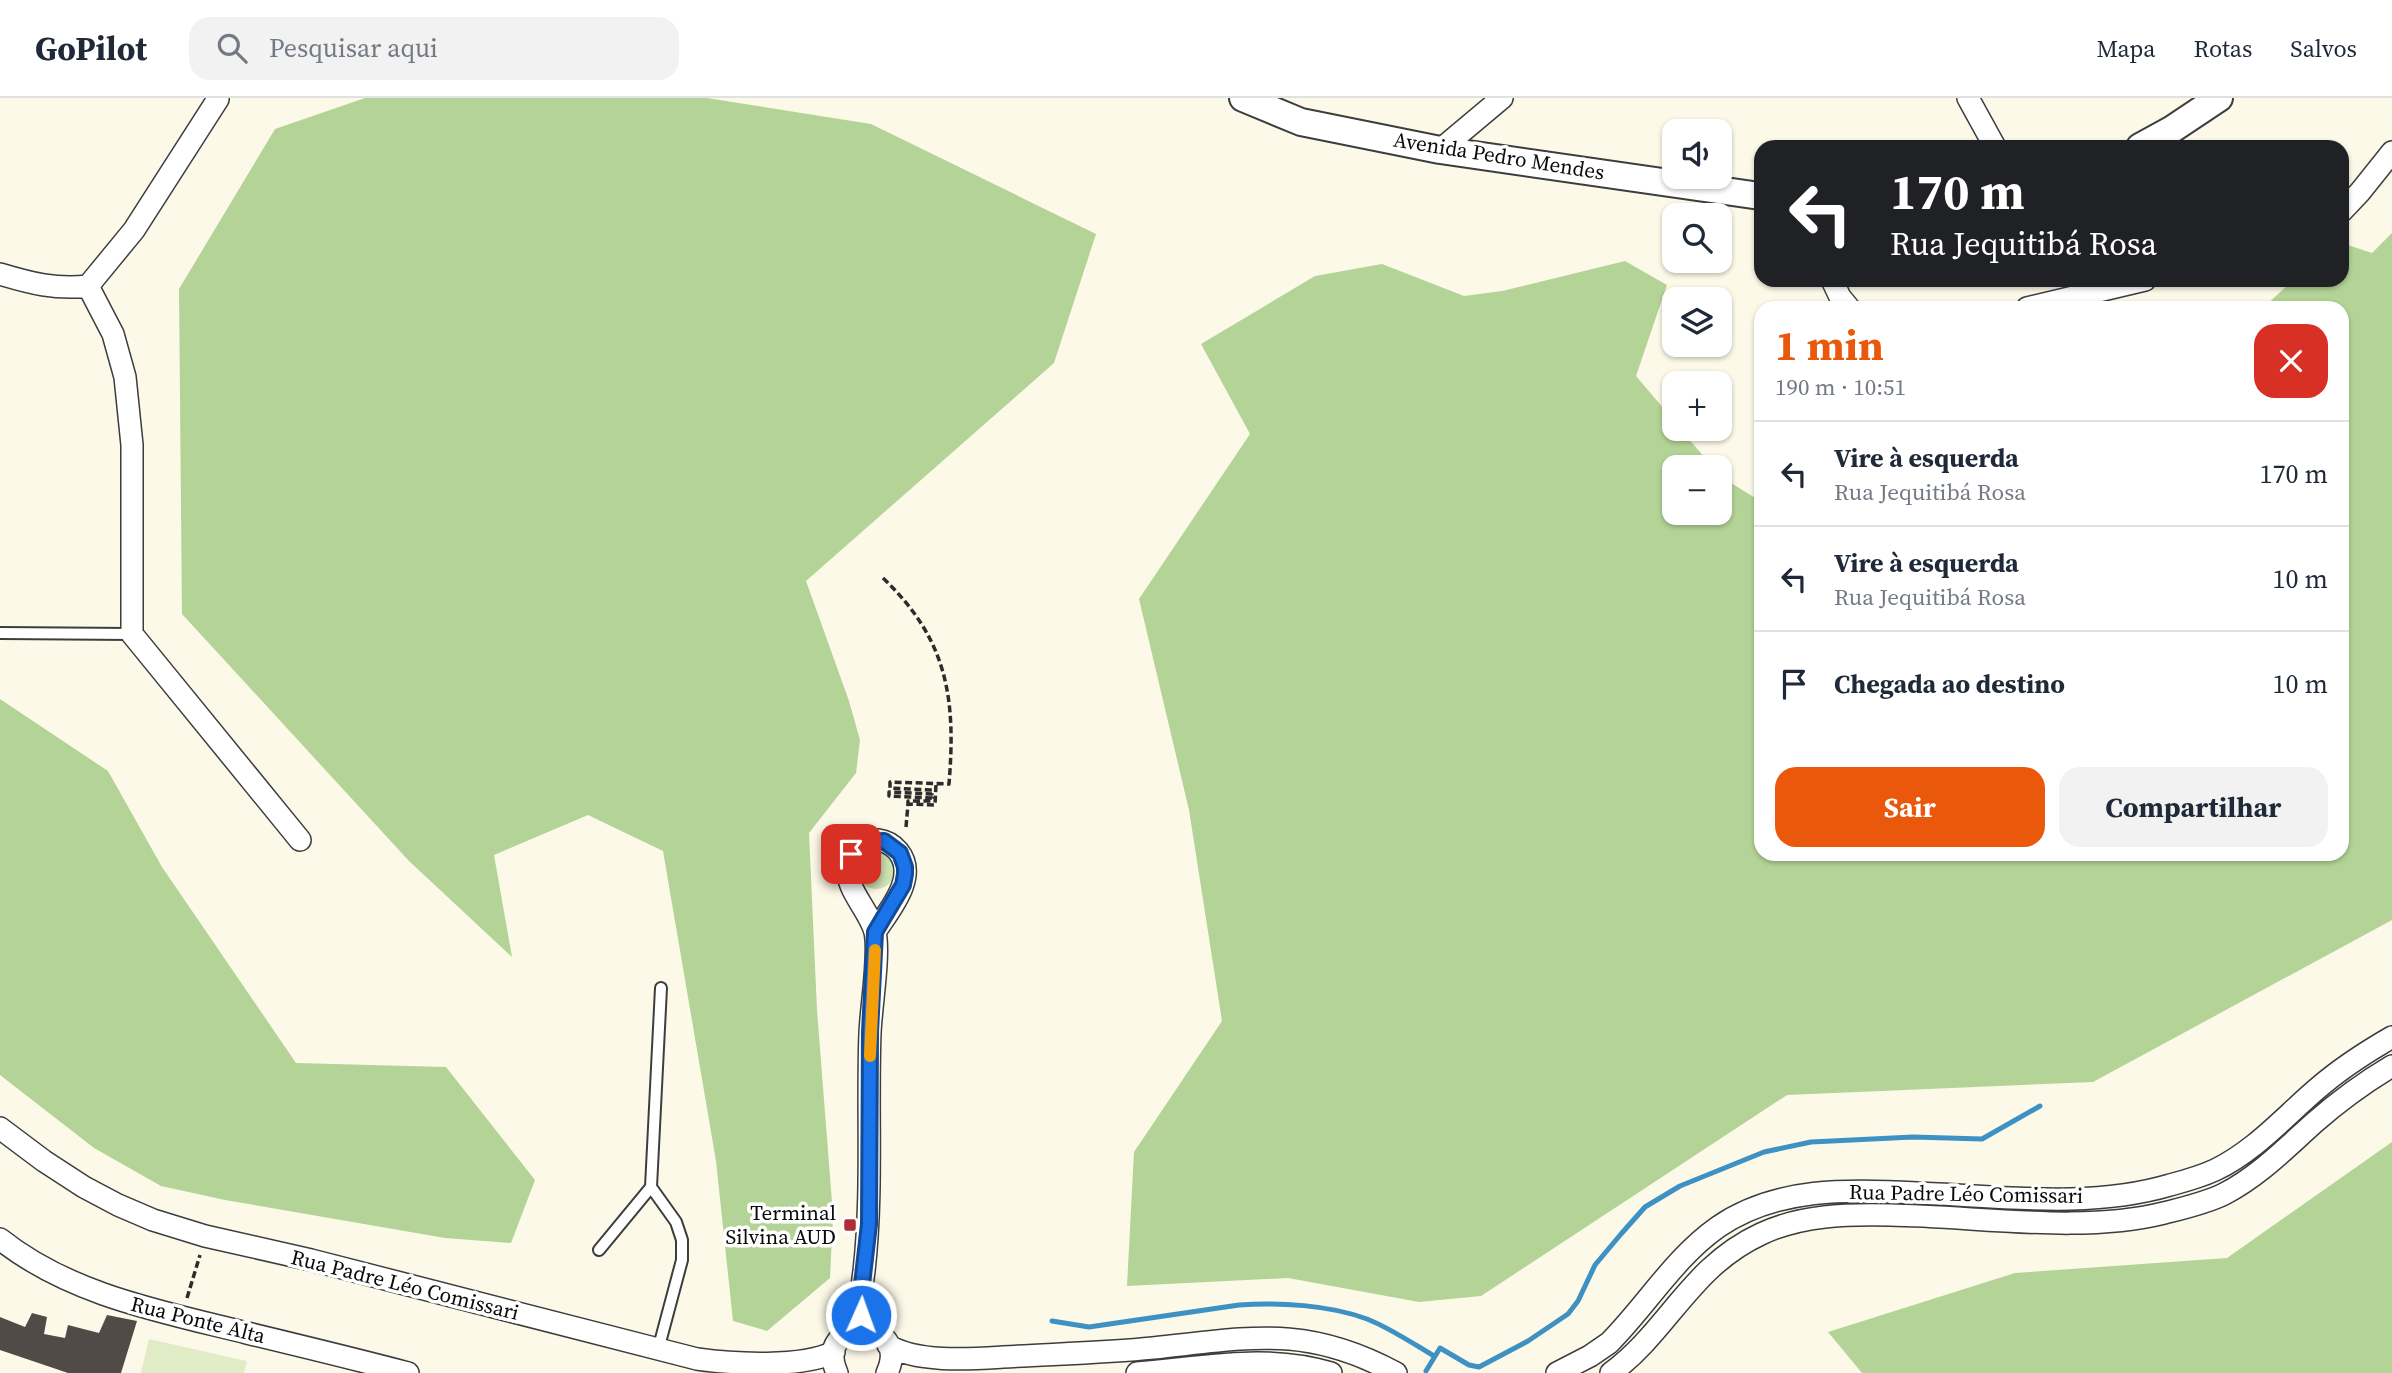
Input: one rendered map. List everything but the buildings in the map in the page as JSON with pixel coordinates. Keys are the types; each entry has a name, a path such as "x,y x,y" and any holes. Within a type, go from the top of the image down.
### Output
{"street":[{"name":"Avenida Pedro Mendes","path":"1243,98 1301,122 1440,150 1754,195"},
{"path":"1440,150 1502,98"},
{"path":"1968,98 1991,140"},
{"path":"2153,140 2219,98"},
{"path":"0,274 39,285 68,289 88,286 134,230 218,99"},
{"path":"2349,204 2392,152"},
{"path":"88,286 113,334 125,377 132,444 132,634 300,840"},
{"path":"2056,301 2115,287"},
{"path":"859,1331 869,1224 870,1032 875,932"},
{"name":"Rua Padre Léo Comissari","path":"1557,1373 1609,1343 1704,1238 1733,1218 1765,1203 1798,1195 1842,1191 2063,1198 2110,1196 2161,1188 2216,1169 2241,1154 2330,1078 2392,1037"},
{"name":"Rua Padre Léo Comissari","path":"1611,1373 1633,1354 1709,1268 1731,1250 1777,1227 1811,1219 1854,1214 2086,1222 2126,1220 2169,1212 2224,1194 2250,1178 2327,1111 2392,1066"},
{"name":"Rua Padre Léo Comissari","path":"0,1128 44,1161 117,1205 205,1236 311,1260 697,1359 741,1362 805,1360 834,1352"},
{"name":"Rua Ponte Alta","path":"0,1239 76,1284 112,1297 181,1317 408,1373"},
{"path":"837,1373 833,1360 838,1342 859,1331 882,1337 888,1345 900,1352 913,1355 981,1358 1114,1351 1266,1336 1324,1343 1350,1351 1396,1373"},
{"path":"887,1373 891,1360 888,1345"},
{"path":"1137,1373 1258,1361 1289,1363 1331,1373"}],"lane":[{"path":"0,633 132,634"},
{"path":"599,1250 651,1187 661,988"},
{"path":"651,1187 676,1222 682,1240 682,1260 658,1350"}],"path":[{"path":"884,578 912,608 934,648 947,683 952,721 949,785 890,782 890,788 932,790 932,794 889,792 888,796 932,798 932,802 908,801 906,827"},
{"path":"908,804 935,805 936,784"},
{"path":"181,1317 205,1236"}],"green space":[{"path":"365,98 707,98 871,124 1096,234 1054,363 806,581 849,701 860,740 856,773 809,833 817,1010 833,1215 830,1278 767,1331 733,1321 716,1161 663,851 588,815 494,855 512,957 409,861 182,614 179,289 275,129"},
{"path":"2392,233 2392,920 2093,1082 1787,1095 1481,1296 1419,1302 1288,1278 1127,1286 1134,1152 1222,1021 1189,810 1139,599 1250,434 1201,344 1315,276 1382,264 1464,296 1502,291 1625,261 1667,285 1662,287 1662,300 1636,376 1662,407 1662,441 1690,441 1703,455 1662,455 1662,525 1732,525 1732,484 1754,497 1754,861 2349,861 2349,301 2270,301 2286,287 2349,287 2349,245 2372,253"},
{"path":"0,699 108,771 162,867 296,1063 446,1067 535,1180 511,1243 445,1238 225,1200 161,1186 94,1148 0,1075"},
{"path":"876,851 889,857 895,870 889,883 876,889 863,883 857,870 863,857"},
{"path":"2392,1142 2392,1373 1862,1373 1828,1332 2015,1273 2227,1258"},
{"path":"149,1339 247,1361 244,1373 141,1373"}],"waterway":[{"path":"1426,1371 1440,1348 1469,1365 1479,1367 1528,1341 1568,1314 1578,1301 1595,1265 1621,1234 1645,1207 1680,1186 1764,1152 1811,1142 1913,1137 1982,1139 2040,1106"},
{"path":"1052,1321 1089,1327 1239,1305 1304,1306 1337,1310 1367,1319 1434,1356"}],"slow traffic":[{"path":"870,1056 875,950"}],"place":[{"name":"Terminal Silvina AUD","path":"850,1225"}],"route":[{"path":"851,854 858,846 872,840 884,841 900,853 905,867 903,885 875,932 870,1032 869,1224 859,1310 861,1315"}]}
